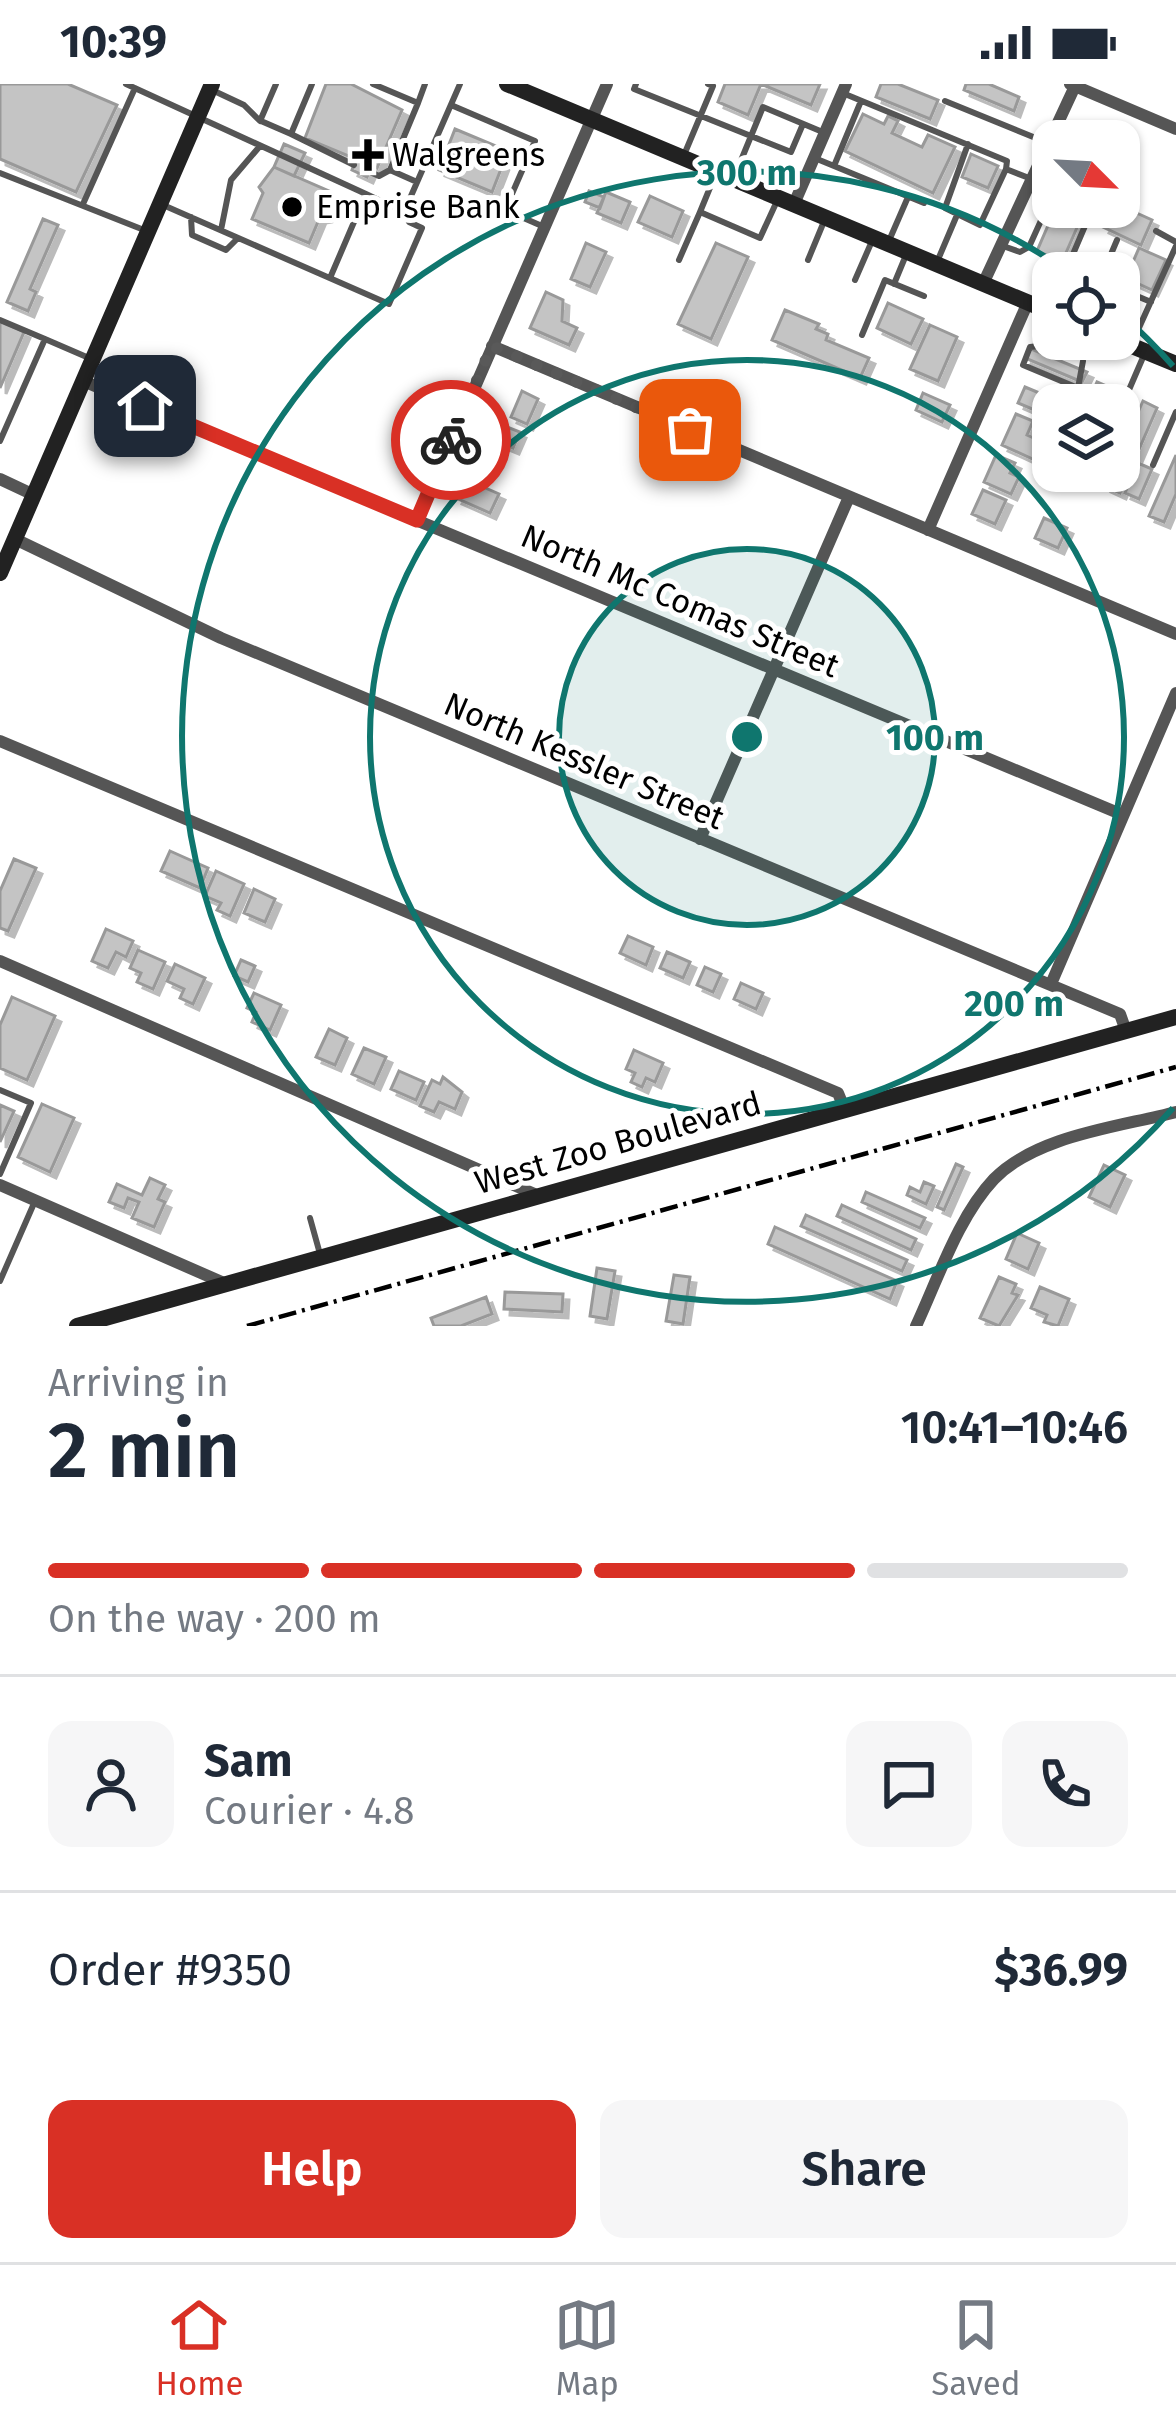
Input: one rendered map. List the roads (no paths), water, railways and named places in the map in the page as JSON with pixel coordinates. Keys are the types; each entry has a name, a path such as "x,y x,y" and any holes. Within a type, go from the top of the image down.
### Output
{"main road":[{"path":"507,84 1032,303"},
{"path":"0,574 211,87"},
{"path":"1140,350 1176,364"},
{"name":"West Zoo Boulevard","path":"77,1326 1176,1017"}],"street":[{"path":"417,520 607,84"},
{"path":"1058,120 1073,85 1176,129"},
{"path":"786,201 814,158 844,88"},
{"path":"983,284 1032,178"},
{"path":"928,530 1028,302"},
{"path":"492,346 1176,634"},
{"name":"North Mc Comas Street","path":"83,381 1123,815"},
{"path":"0,479 34,495"},
{"path":"700,839 849,497"},
{"name":"North Kessler Street","path":"15,539 221,638 1120,1014 1126,1031"},
{"path":"1051,984 1176,693"},
{"path":"0,741 838,1093 845,1110"},
{"path":"0,961 539,1196"},
{"path":"916,1326 976,1203 1019,1159 1176,1112"},
{"path":"0,1185 226,1284"}],"lane":[{"path":"126,84 404,212 409,222 422,228 389,304 160,204"},
{"path":"260,121 276,84"},
{"path":"291,134 312,84"},
{"path":"373,84 418,104"},
{"path":"370,172 379,176 390,170 425,84"},
{"path":"404,212 460,84"},
{"path":"636,84 634,89 791,152 803,124"},
{"path":"683,158 713,86 708,84"},
{"path":"211,87 244,105 260,121 354,165"},
{"path":"83,204 141,88"},
{"path":"844,88 862,101 970,145 1007,161 980,224 944,205 970,145"},
{"path":"834,166 862,101"},
{"path":"945,101 1032,136"},
{"path":"451,105 535,141 505,210 544,226"},
{"path":"679,260 700,212 751,136 763,107 824,133"},
{"path":"221,230 231,180 260,146"},
{"path":"814,158 924,203"},
{"path":"1006,169 1032,176"},
{"path":"390,170 417,182"},
{"path":"0,173 147,232"},
{"path":"330,278 366,194"},
{"path":"855,280 908,196"},
{"path":"700,212 760,238 786,201"},
{"path":"936,264 957,215"},
{"path":"191,217 192,235 226,250 238,238"},
{"path":"808,260 826,217"},
{"path":"1001,245 1020,251 1029,247 1038,228"},
{"path":"1140,325 1176,244 1156,231"},
{"path":"1112,252 1117,240"},
{"path":"894,284 908,252"},
{"path":"862,335 885,280 924,296"},
{"path":"1140,298 1151,302"},
{"path":"0,320 93,360"},
{"path":"0,441 45,339"},
{"path":"1032,347 1023,364 1078,388 1083,361"},
{"path":"1153,465 1176,412"},
{"path":"0,1090 31,1103 0,1174"},
{"path":"0,1281 35,1201"},
{"path":"310,1218 321,1258"}],"railway":[{"path":"247,1326 1176,1067"}],"place":[{"name":"Walgreens","path":"368,155"},
{"name":"Emprise Bank","path":"292,207"}]}
